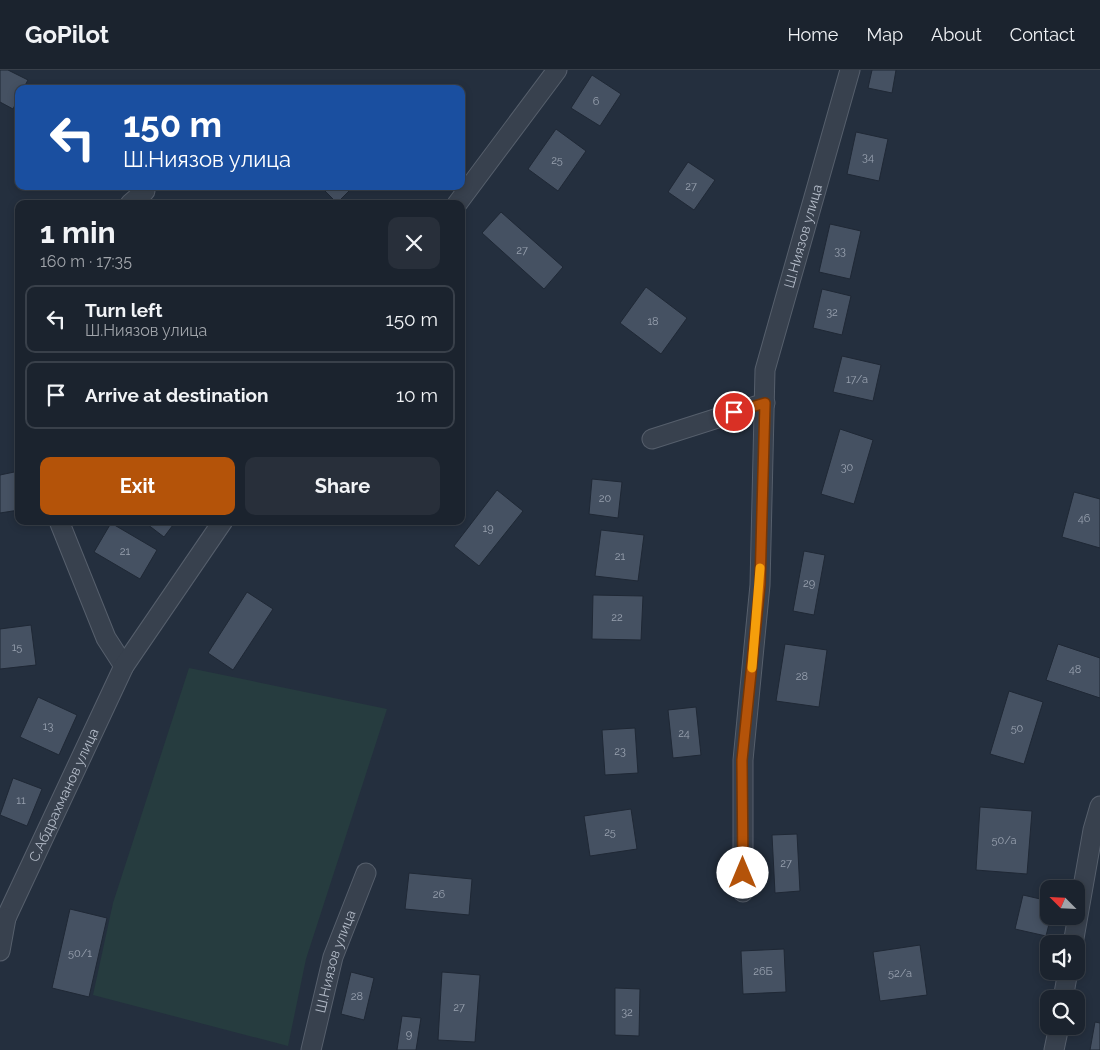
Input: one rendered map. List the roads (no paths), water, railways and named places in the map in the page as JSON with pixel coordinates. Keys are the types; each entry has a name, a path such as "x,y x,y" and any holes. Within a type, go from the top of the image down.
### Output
{"street":[{"path":"460,200 557,70"},
{"name":"Ш.Ниязов улица","path":"743,892 742,760 760,585 765,370 850,70"},
{"path":"135,200 145,191"},
{"path":"652,439 765,403"},
{"path":"61,525 106,638 124,666"},
{"name":"С.Абдрахманов улица","path":"0,951 3,918 124,666 220,525"},
{"path":"1075,935 1093,830 1100,806"},
{"name":"Ш.Ниязов улица","path":"311,1050 332,957 366,873"},
{"path":"1054,1050 1057,1035"}]}
